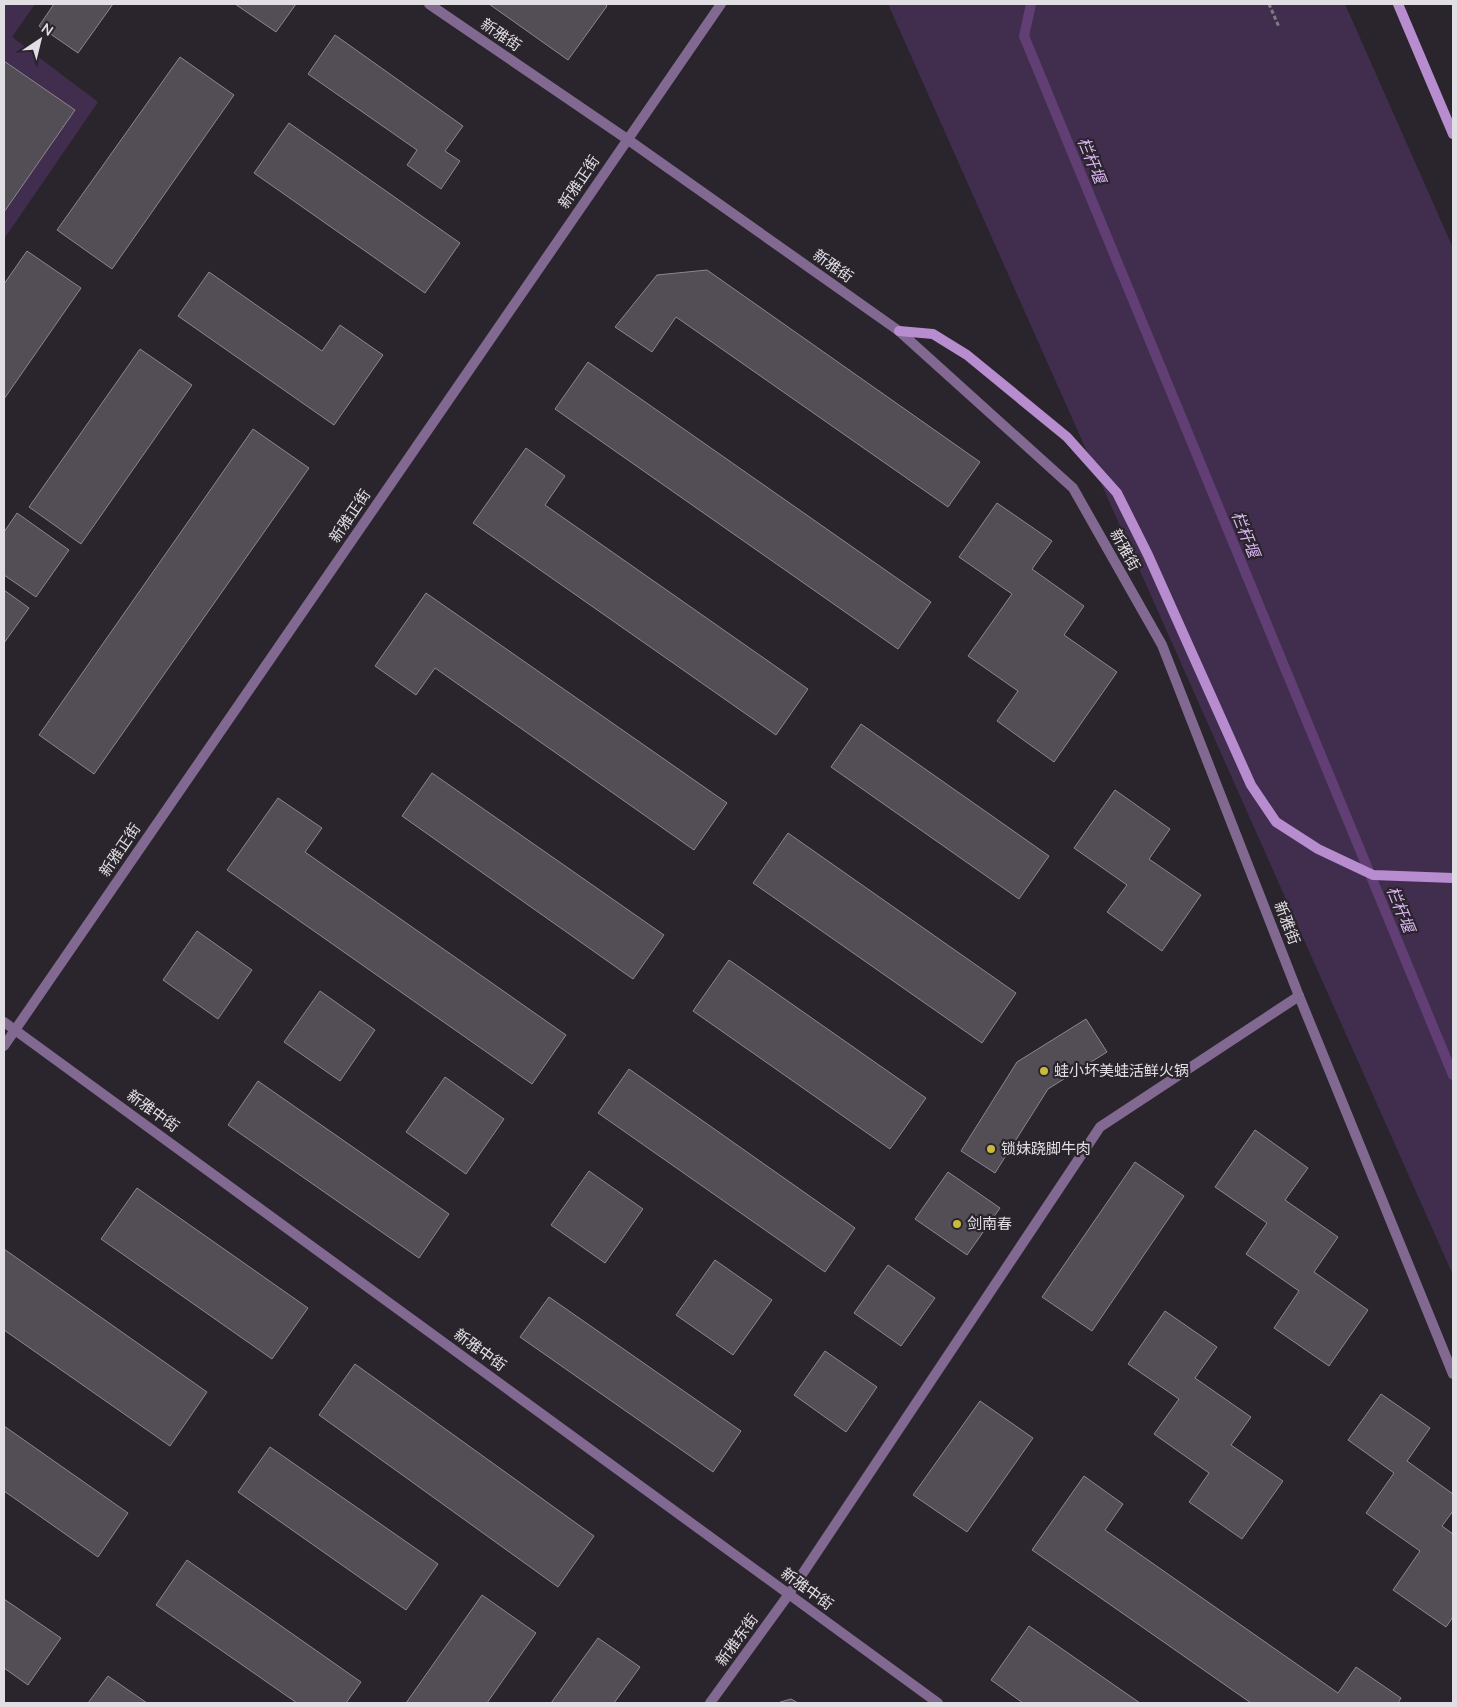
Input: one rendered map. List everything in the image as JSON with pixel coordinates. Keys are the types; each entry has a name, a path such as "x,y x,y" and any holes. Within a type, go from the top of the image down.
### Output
{"street":[{"name":"新雅街","path":"429,4 627,139 899,331 1073,488 1162,645 1299,996 1453,1374"},
{"name":"新雅正街","path":"4,1046 721,4"},
{"path":"1398,4 1453,134"},
{"path":"899,331 933,334 967,354 1067,437 1118,493 1148,555 1251,785 1276,822 1318,849 1373,875 1453,878"},
{"name":"新雅东街","path":"710,1703 789,1594 1100,1127 1299,996"},
{"name":"新雅中街","path":"4,1022 938,1703"}],"path":[{"path":"1269,4 1279,27"}],"shaded area":[{"path":"4,4 35,4 12,37 98,102 4,239"},
{"path":"888,4 1345,4 1453,248 1453,1275"}],"building":[{"path":"54,4 113,4 78,53 39,26"},
{"path":"235,4 296,4 276,32"},
{"path":"489,4 605,4 607,6 568,60"},
{"path":"335,35 463,126 445,151 460,161 441,189 407,165 417,150 308,74"},
{"path":"180,57 234,95 112,269 57,230"},
{"path":"4,61 75,110 4,212"},
{"path":"289,123 460,243 425,293 254,173"},
{"path":"27,251 81,288 4,399 4,284"},
{"path":"707,270 980,462 948,507 676,317 652,352 615,327 657,275"},
{"path":"209,272 322,351 340,325 383,355 334,425 178,316"},
{"path":"140,349 192,385 81,544 29,507"},
{"path":"588,362 931,602 898,649 555,409"},
{"path":"253,429 309,468 94,774 39,735"},
{"path":"526,448 565,476 545,505 808,689 776,735 473,523"},
{"path":"997,503 1052,541 1032,569 1084,606 1064,635 1117,672 1054,762 997,721 1018,691 968,656 1012,594 959,557"},
{"path":"17,513 69,550 36,597 4,575 4,532"},
{"path":"4,590 29,608 4,643"},
{"path":"426,593 727,803 694,850 435,668 416,695 375,666"},
{"path":"861,724 1049,856 1019,899 831,767"},
{"path":"432,773 664,935 633,979 402,816"},
{"path":"1115,790 1170,829 1149,859 1201,895 1162,951 1107,912 1127,885 1074,848"},
{"path":"278,798 322,828 305,852 566,1035 532,1084 227,870"},
{"path":"788,833 1016,993 982,1043 753,883"},
{"path":"197,931 252,970 218,1019 163,980"},
{"path":"729,960 926,1098 890,1149 693,1011"},
{"path":"320,991 375,1030 340,1081 284,1042"},
{"path":"1086,1019 1107,1052 1048,1089 995,1173 961,1151 1017,1062"},
{"path":"629,1069 855,1228 825,1272 598,1113"},
{"path":"445,1077 504,1119 466,1174 406,1132"},
{"path":"258,1081 449,1214 419,1258 228,1125"},
{"path":"1255,1130 1308,1168 1285,1200 1338,1237 1314,1272 1368,1310 1329,1366 1274,1328 1299,1291 1246,1254 1267,1223 1215,1187"},
{"path":"1135,1162 1184,1196 1092,1331 1042,1297"},
{"path":"589,1171 643,1209 605,1263 551,1225"},
{"path":"948,1172 1000,1208 967,1255 915,1219"},
{"path":"137,1188 308,1308 272,1359 101,1239"},
{"path":"4,1249 207,1392 170,1446 4,1330"},
{"path":"715,1260 772,1300 733,1355 676,1315"},
{"path":"888,1265 935,1298 901,1346 854,1313"},
{"path":"549,1297 741,1431 713,1472 520,1337"},
{"path":"1165,1311 1217,1347 1195,1378 1251,1417 1231,1445 1283,1481 1242,1539 1189,1502 1209,1473 1154,1434 1179,1399 1128,1364"},
{"path":"825,1351 877,1387 846,1432 794,1395"},
{"path":"355,1364 594,1536 558,1587 319,1415"},
{"path":"1381,1394 1430,1428 1407,1461 1453,1494 1453,1511 1442,1526 1453,1534 1453,1617 1446,1627 1393,1590 1420,1551 1366,1513 1394,1473 1348,1440"},
{"path":"980,1401 1033,1438 967,1532 913,1495"},
{"path":"4,1426 128,1513 98,1557 4,1491"},
{"path":"270,1447 438,1564 406,1610 238,1492"},
{"path":"1084,1476 1123,1504 1105,1530 1338,1693 1356,1667 1401,1698 1398,1703 1251,1703 1032,1550"},
{"path":"187,1560 361,1682 346,1703 297,1703 156,1605"},
{"path":"482,1595 536,1633 487,1703 406,1703"},
{"path":"4,1599 61,1638 28,1685 4,1668"},
{"path":"1029,1626 1140,1703 1023,1703 991,1680"},
{"path":"598,1638 640,1667 614,1703 551,1703"},
{"path":"108,1676 147,1703 88,1703"},
{"path":"791,1699 798,1703 777,1703"}],"waterway":[{"name":"栏杆堰","path":"1031,4 1024,36 1453,1075"}],"place":[{"name":"蛙小坏美蛙活鲜火锅","path":"1044,1071"},
{"name":"锁妹跷脚牛肉","path":"991,1149"},
{"name":"剑南春","path":"957,1224"}]}
